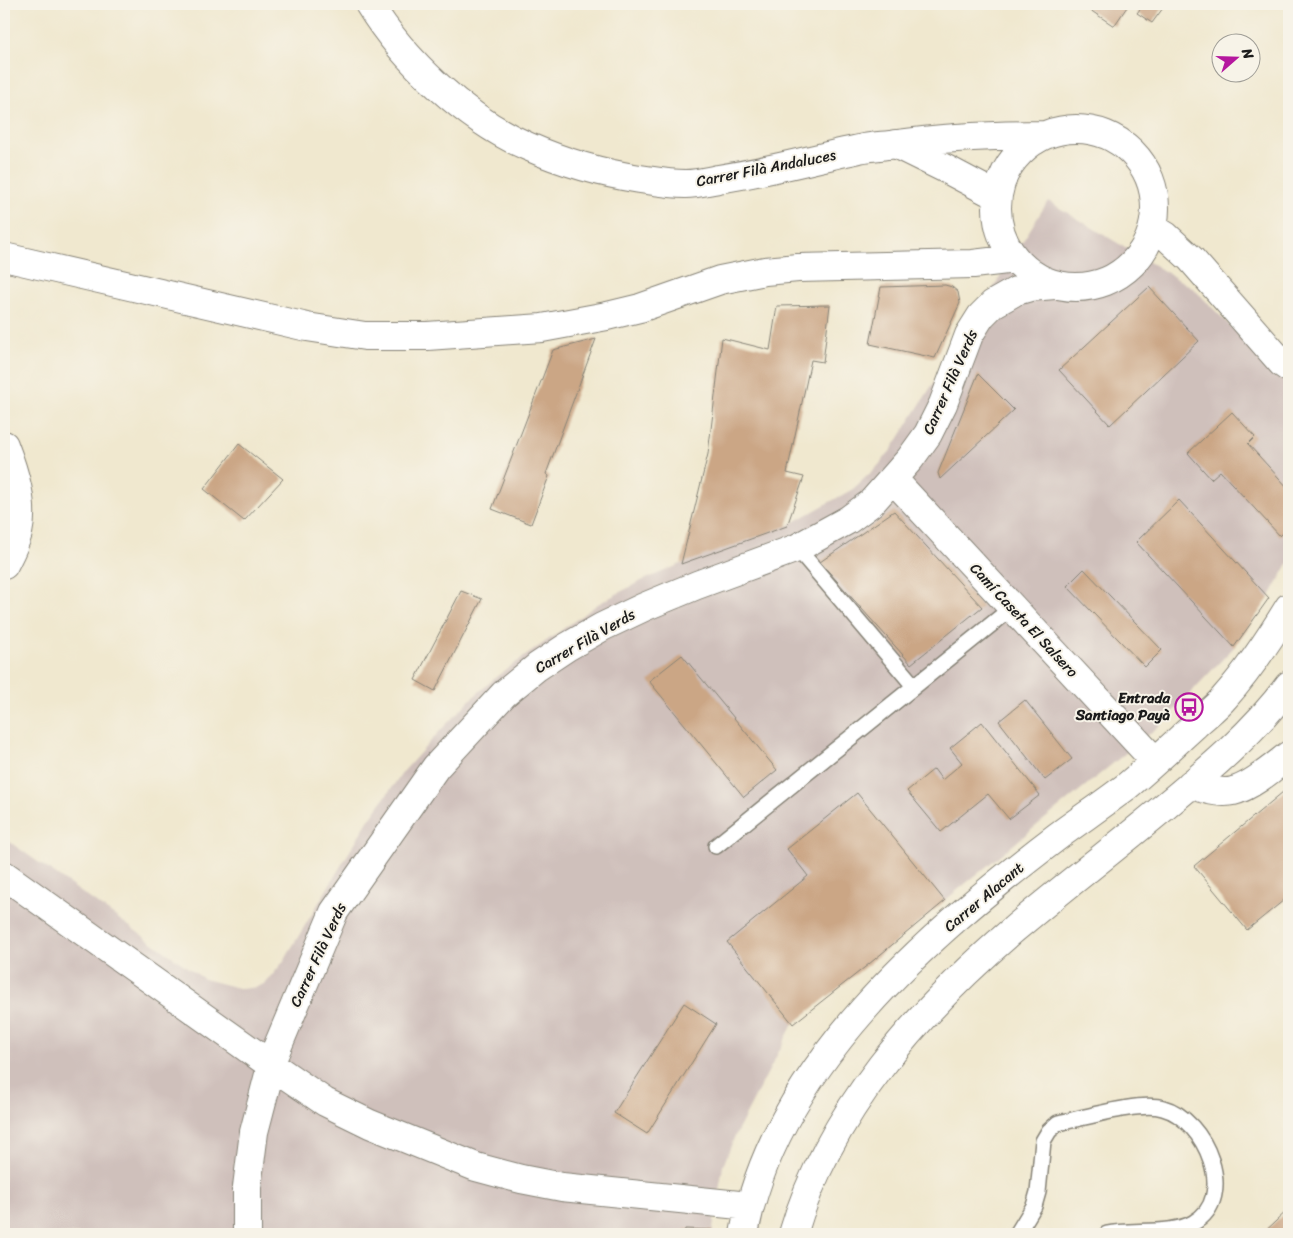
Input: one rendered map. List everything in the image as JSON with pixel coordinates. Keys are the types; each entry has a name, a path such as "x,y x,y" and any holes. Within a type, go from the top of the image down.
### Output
{"street":[{"name":"Carrer Filà Andaluces","path":"369,4 391,35 439,87 495,129 526,146 574,164 620,176 685,184 744,175 861,148 958,137 1044,135"},
{"path":"1068,129 1093,130 1124,145 1136,156 1150,178 1156,203 1153,228 1145,248 1133,264 1116,277 1097,285 1076,288 1055,285 1040,279 1027,270 1015,259 1003,240 997,218 997,196 1006,170 1022,149 1044,135 1068,129"},
{"path":"895,144 997,196"},
{"path":"1153,228 1166,236 1191,259 1282,363 1289,368"},
{"path":"4,257 307,328 365,336 427,336 542,328 640,308 720,280 765,271 798,268 973,264 1015,259"},
{"name":"Carrer Filà Verds","path":"247,1234 247,1186 254,1132 271,1065 334,912 436,767 504,694 537,667 602,628 644,607 688,588 797,548 848,520 871,503 893,479 928,434 943,404 969,335 981,316 993,304 1016,291 1030,287 1055,285"},
{"path":"4,445 14,477 20,516 18,533 4,565"},
{"name":"Camí Caseta El Salsero","path":"893,479 1155,761"},
{"name":"Carrer Alacant","path":"744,1234 749,1206 760,1173 776,1137 795,1103 822,1062 860,1012 925,947 958,918 1058,836 1128,785 1224,698 1245,672 1289,607"},
{"path":"793,1234 808,1187 838,1128 882,1065 922,1018 969,969 1014,929 1191,784 1259,722 1289,685"},
{"path":"1191,784 1204,790 1233,792 1254,781 1289,755"},
{"path":"4,875 325,1102 370,1124 476,1167 521,1179 562,1187 749,1206"}],"lane":[{"path":"797,548 914,686"},
{"path":"716,846 1013,608"},
{"path":"1017,1234 1034,1206 1038,1192 1043,1141 1049,1131 1058,1123 1140,1106 1161,1107 1176,1112 1201,1137 1210,1155 1214,1171 1214,1190 1210,1207 1202,1217 1181,1228 1107,1234"}],"shaded area":[{"path":"1048,201 1194,289 1289,386 1289,562 1270,596 1234,647 1159,726 793,1024 734,1138 723,1166 712,1234 4,1234 4,838 204,979 242,989 257,987 266,983 283,962 368,821 403,772 469,701 496,677 598,604 639,582 681,564 787,526 853,489 878,466 892,449"}],"building":[{"path":"1081,4 1129,4 1114,26"},
{"path":"1144,4 1166,4 1152,23 1137,13"},
{"path":"945,285 952,287 958,292 960,303 935,358 870,344 881,287"},
{"path":"1149,287 1199,341 1110,425 1059,370"},
{"path":"830,305 823,362 811,360 787,473 804,477 787,526 681,564 708,454 722,338 770,350 777,306"},
{"path":"596,339 546,474 549,476 531,524 492,509 553,350"},
{"path":"978,374 1014,410 940,479 938,473"},
{"path":"1232,412 1255,437 1248,444 1289,489 1289,527 1280,536 1220,471 1211,479 1188,453"},
{"path":"239,444 283,479 244,521 204,489"},
{"path":"1179,500 1269,598 1234,647 1136,542"},
{"path":"894,511 982,607 911,664 820,562"},
{"path":"1084,569 1162,650 1145,667 1067,586"},
{"path":"461,591 482,599 435,691 415,680"},
{"path":"682,655 777,770 744,797 649,681"},
{"path":"1025,700 1072,759 1045,780 999,721"},
{"path":"982,722 1040,795 1009,819 988,794 941,832 907,791 934,769 942,780 962,763 950,748"},
{"path":"1289,787 1289,896 1247,930 1194,866"},
{"path":"857,793 945,901 793,1024 727,942 808,876 787,849"},
{"path":"684,1003 716,1024 647,1134 614,1113"},
{"path":"1289,1209 1289,1234 1262,1234"},
{"path":"685,1229 712,1230 712,1234 684,1234"}],"place":[{"name":"Entrada Santiago Payà","path":"1189,707"}]}
